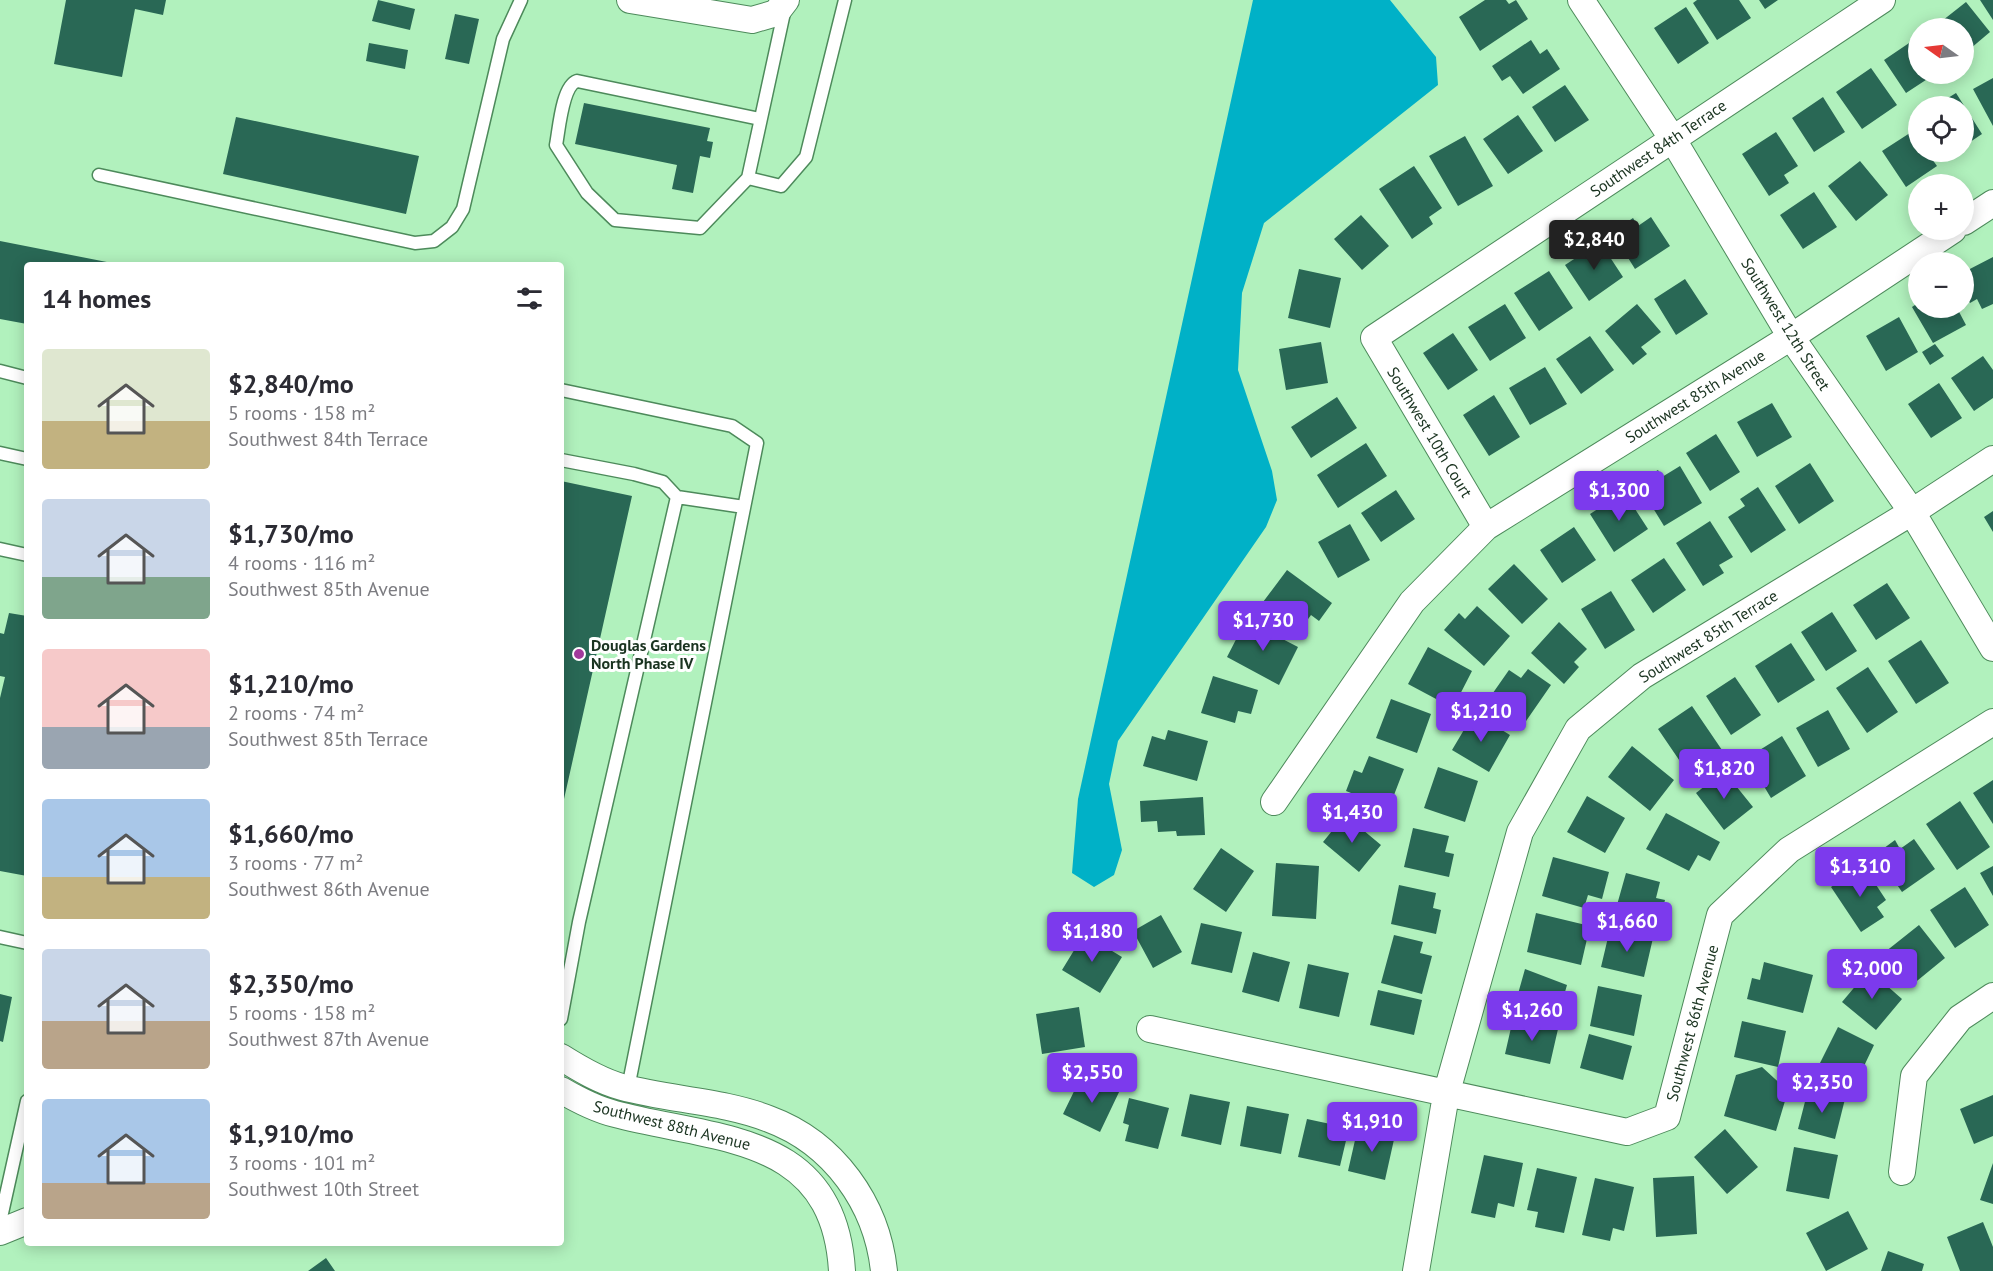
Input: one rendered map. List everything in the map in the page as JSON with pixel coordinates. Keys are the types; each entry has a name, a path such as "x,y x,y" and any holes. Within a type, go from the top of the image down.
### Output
{"street":[{"path":"630,0 752,20 776,14 787,0"},
{"name":"Southwest 12th Street","path":"1581,0 1672,138 1791,337 1912,512 1993,648"},
{"name":"Southwest 84th Terrace","path":"1374,338 1882,0"},
{"path":"1974,215 1993,203"},
{"name":"Southwest 85th Avenue","path":"1274,802 1412,602 1486,527 1791,337 1938,240"},
{"name":"Southwest 10th Court","path":"1374,338 1486,527"},
{"name":"Southwest 85th Terrace","path":"1416,1271 1446,1095 1520,832 1578,729 1642,676 1912,512 1993,459"},
{"name":"Southwest 86th Avenue","path":"1150,1029 1446,1095 1627,1132 1667,1117 1720,915 1789,850 1993,722"},
{"path":"1902,1172 1914,1076 1960,1018 1993,996"},
{"name":"Southwest 88th Avenue","path":"564,1059 597,1078 628,1088 770,1119 799,1135 843,1170 858,1191 881,1247 884,1271"},
{"name":"Southwest 88th Avenue","path":"564,1092 585,1104 614,1114 733,1139 759,1147 783,1160 800,1172 827,1209 838,1236 842,1271"},
{"path":"783,1160 799,1135"},
{"path":"0,1232 24,1222"}],"lane":[{"path":"99,175 414,243 434,241 452,226 466,202 502,39 521,0"},
{"path":"760,119 577,81 573,82 567,91 556,145 587,193 615,220 700,228 748,177 787,0"},
{"path":"748,177 781,186 806,157 845,0"},
{"path":"0,371 24,377"},
{"path":"564,391 732,426 757,444 628,1088"},
{"path":"0,453 24,458"},
{"path":"564,461 663,482 677,497 744,507"},
{"path":"564,1004 579,922 677,497"},
{"path":"0,549 24,554"},
{"path":"0,937 24,942"},
{"path":"0,1221 24,1114"}],"water":[{"path":"1253,0 1390,0 1436,57 1438,85 1264,223 1242,293 1238,370 1272,471 1277,500 1266,527 1118,741 1109,784 1122,850 1114,875 1094,887 1072,873 1078,799"}],"building":[{"path":"66,0 166,0 163,15 135,9 122,77 54,64"},
{"path":"378,0 415,9 410,30 372,21"},
{"path":"1485,0 1506,0 1509,4 1516,0 1528,19 1480,51 1459,17"},
{"path":"1697,0 1739,0 1751,18 1717,40 1693,3"},
{"path":"1759,0 1778,0 1765,9"},
{"path":"1980,0 1993,0 1993,20"},
{"path":"1966,2 1990,32 1974,46 1974,18 1946,18"},
{"path":"1686,7 1709,43 1678,64 1654,28"},
{"path":"455,14 479,19 469,64 445,59"},
{"path":"1531,40 1540,54 1547,49 1560,69 1523,94 1510,76 1502,81 1492,66"},
{"path":"369,43 408,50 405,69 366,61"},
{"path":"1908,44 1908,84 1920,84 1906,93 1884,60"},
{"path":"1871,68 1897,105 1862,129 1836,92"},
{"path":"1993,78 1993,126 1973,89"},
{"path":"1565,85 1589,120 1555,142 1532,107"},
{"path":"1823,97 1845,132 1814,152 1792,118"},
{"path":"584,103 710,128 707,141 713,142 710,158 700,156 693,193 672,189 677,165 575,144"},
{"path":"1518,115 1543,151 1508,174 1483,139"},
{"path":"236,117 419,156 406,214 223,174"},
{"path":"1974,121 1982,134 1974,139"},
{"path":"1776,132 1798,166 1784,175 1789,183 1769,196 1742,154"},
{"path":"1908,134 1908,162 1934,162 1937,166 1925,174 1908,174 1906,187 1882,151"},
{"path":"1465,136 1493,186 1458,206 1429,156"},
{"path":"1860,161 1888,195 1856,221 1828,186"},
{"path":"1414,166 1442,208 1429,217 1433,224 1412,239 1379,189"},
{"path":"1814,192 1837,227 1803,249 1780,215"},
{"path":"1361,215 1389,246 1362,270 1334,239"},
{"path":"1651,217 1670,246 1635,269 1612,232 1633,218 1638,226"},
{"path":"0,241 107,262 24,262 24,323 0,319"},
{"path":"1600,242 1623,277 1589,301 1565,265"},
{"path":"1993,257 1993,304 1982,309 1977,299 1974,301 1974,267"},
{"path":"1299,269 1341,278 1330,328 1288,318"},
{"path":"1549,271 1573,308 1539,331 1514,293"},
{"path":"1685,279 1708,314 1676,335 1654,299"},
{"path":"1505,304 1526,338 1490,361 1468,327"},
{"path":"1637,304 1661,332 1641,347 1647,354 1633,365 1605,331"},
{"path":"1899,317 1918,352 1886,371 1866,336"},
{"path":"1918,318 1962,318 1966,325 1933,343"},
{"path":"1453,333 1478,370 1448,390 1423,353"},
{"path":"1590,336 1614,370 1581,394 1556,359"},
{"path":"1321,342 1328,383 1286,390 1279,349"},
{"path":"1935,344 1944,356 1930,365 1922,352"},
{"path":"1983,356 1993,370 1993,398 1974,411 1951,378"},
{"path":"1545,367 1567,404 1530,425 1509,388"},
{"path":"1939,383 1962,418 1931,438 1908,404"},
{"path":"1494,395 1520,437 1489,456 1463,415"},
{"path":"1337,397 1357,428 1311,458 1291,427"},
{"path":"1772,403 1792,437 1757,457 1737,422"},
{"path":"1716,434 1740,472 1710,491 1686,453"},
{"path":"1366,443 1387,476 1338,508 1317,475"},
{"path":"1810,463 1834,501 1799,524 1775,486"},
{"path":"1680,466 1702,503 1664,526 1637,482 1658,470 1662,477"},
{"name":"Douglas Gardens North Phase IV","path":"564,482 632,496 564,799"},
{"path":"1758,487 1786,530 1751,553 1728,517 1745,506 1740,499"},
{"path":"1396,490 1415,519 1381,542 1361,513"},
{"path":"1624,492 1648,529 1614,552 1590,514"},
{"path":"1993,511 1993,532 1984,517"},
{"path":"1710,521 1733,557 1719,565 1724,573 1703,586 1676,543"},
{"path":"1350,524 1370,560 1338,578 1318,542"},
{"path":"1574,527 1596,560 1562,583 1540,550"},
{"path":"1664,558 1686,590 1653,613 1631,580"},
{"path":"1514,564 1548,599 1522,624 1488,589"},
{"path":"1287,570 1332,603 1319,621 1311,615 1300,630 1263,602"},
{"path":"1887,583 1910,618 1876,640 1853,605"},
{"path":"1611,591 1635,630 1605,649 1581,609"},
{"path":"1477,606 1510,636 1484,666 1444,630 1459,613 1465,619"},
{"path":"1832,612 1857,651 1826,671 1801,632"},
{"path":"9,613 24,616 24,875 0,871 0,698 5,677 0,676 0,633 4,634"},
{"path":"1246,620 1298,647 1279,685 1227,657"},
{"path":"1559,622 1587,649 1574,662 1579,667 1564,684 1531,653"},
{"path":"1921,640 1949,683 1916,704 1888,661"},
{"path":"1791,643 1815,680 1778,703 1755,666"},
{"path":"1428,647 1472,671 1453,708 1408,684"},
{"path":"1868,667 1898,712 1867,733 1836,688"},
{"path":"1528,669 1551,685 1524,724 1488,700 1509,670 1521,678"},
{"path":"1213,676 1258,690 1251,714 1238,711 1235,723 1201,713"},
{"path":"1735,677 1761,715 1731,735 1706,696"},
{"path":"1391,699 1431,714 1417,753 1376,738"},
{"path":"1692,706 1722,750 1688,773 1658,729"},
{"path":"1828,710 1850,749 1818,767 1796,728"},
{"path":"1474,713 1510,735 1489,772 1452,750"},
{"path":"1168,730 1208,741 1197,781 1143,766 1152,736 1165,740"},
{"path":"1782,736 1806,776 1771,798 1747,758"},
{"path":"1632,746 1674,780 1650,811 1608,777"},
{"path":"1369,756 1404,769 1389,808 1346,791 1354,770 1362,773"},
{"path":"1438,767 1478,781 1465,822 1424,808"},
{"path":"1724,771 1753,807 1724,830 1696,793"},
{"path":"1993,780 1993,824 1973,793"},
{"path":"1587,796 1625,818 1605,853 1567,832"},
{"path":"1203,797 1205,835 1177,836 1176,831 1158,832 1157,821 1141,822 1140,801"},
{"path":"1960,801 1990,847 1957,870 1926,824"},
{"path":"1666,813 1720,842 1710,861 1698,855 1689,871 1646,849"},
{"path":"1345,815 1381,845 1359,872 1323,842"},
{"path":"1413,828 1449,836 1445,852 1454,854 1449,877 1404,867"},
{"path":"1914,839 1935,869 1902,892 1876,854 1895,840 1900,849"},
{"path":"1221,848 1254,871 1226,912 1193,889"},
{"path":"1553,857 1609,872 1602,899 1588,895 1584,908 1542,896"},
{"path":"1276,863 1319,866 1316,919 1272,916"},
{"path":"1863,865 1886,900 1877,907 1884,917 1861,932 1831,887"},
{"path":"1993,866 1993,896 1980,873"},
{"path":"1626,873 1660,882 1656,898 1665,900 1659,923 1615,912"},
{"path":"1399,885 1436,893 1433,908 1441,910 1436,934 1391,924"},
{"path":"1965,887 1989,925 1955,948 1930,910"},
{"path":"1536,913 1590,926 1581,965 1527,952"},
{"path":"1161,915 1182,952 1153,968 1133,931"},
{"path":"1201,923 1242,932 1232,973 1191,964"},
{"path":"1919,925 1945,958 1912,985 1885,952"},
{"path":"1610,929 1653,938 1644,977 1601,967"},
{"path":"1084,934 1122,957 1100,993 1062,970"},
{"path":"1394,935 1423,942 1420,953 1432,956 1422,994 1381,983"},
{"path":"1253,952 1290,962 1279,1002 1242,992"},
{"path":"1764,962 1813,975 1803,1013 1747,999 1752,978 1760,980"},
{"path":"1308,964 1349,973 1339,1017 1299,1008"},
{"path":"1525,969 1567,985 1557,1020 1514,1008"},
{"path":"1869,970 1902,999 1876,1030 1842,1002"},
{"path":"1598,986 1642,995 1634,1036 1590,1026"},
{"path":"1378,990 1422,1000 1414,1035 1370,1025"},
{"path":"0,994 12,997 3,1042 0,1041"},
{"path":"1079,1007 1085,1047 1042,1054 1036,1014"},
{"path":"1513,1019 1558,1029 1550,1064 1505,1054"},
{"path":"1742,1021 1786,1031 1778,1067 1734,1057"},
{"path":"1838,1027 1874,1045 1855,1085 1818,1067"},
{"path":"1589,1034 1632,1046 1623,1080 1580,1068"},
{"path":"1762,1067 1788,1091 1776,1131 1724,1116 1736,1075"},
{"path":"1080,1079 1097,1088 1101,1081 1120,1090 1100,1132 1063,1114"},
{"path":"1808,1090 1845,1099 1835,1139 1798,1129"},
{"path":"1190,1094 1230,1102 1221,1145 1181,1136"},
{"path":"1993,1095 1993,1136 1974,1144 1960,1109"},
{"path":"1129,1098 1169,1108 1158,1149 1125,1141 1129,1125 1123,1123"},
{"path":"1247,1106 1289,1114 1281,1154 1240,1146"},
{"path":"1307,1119 1349,1128 1340,1166 1298,1157"},
{"path":"1358,1127 1395,1135 1385,1180 1348,1171"},
{"path":"1725,1129 1758,1167 1727,1194 1694,1157"},
{"path":"1794,1147 1838,1155 1829,1199 1786,1191"},
{"path":"1484,1155 1523,1163 1514,1207 1498,1203 1495,1218 1471,1213"},
{"path":"1993,1163 1993,1204 1980,1200"},
{"path":"1537,1168 1577,1177 1564,1233 1535,1227 1538,1212 1527,1210"},
{"path":"1694,1176 1697,1234 1656,1237 1653,1178"},
{"path":"1595,1178 1634,1187 1624,1231 1613,1228 1610,1241 1582,1235"},
{"path":"1848,1211 1868,1249 1826,1271 1806,1233"},
{"path":"1983,1222 1993,1247 1993,1271 1960,1271 1947,1237"},
{"path":"1888,1251 1924,1264 1922,1271 1881,1271"},
{"path":"326,1258 335,1271 308,1271"}],"place":[{"name":"Douglas Gardens North Phase IV","path":"579,654"}]}
